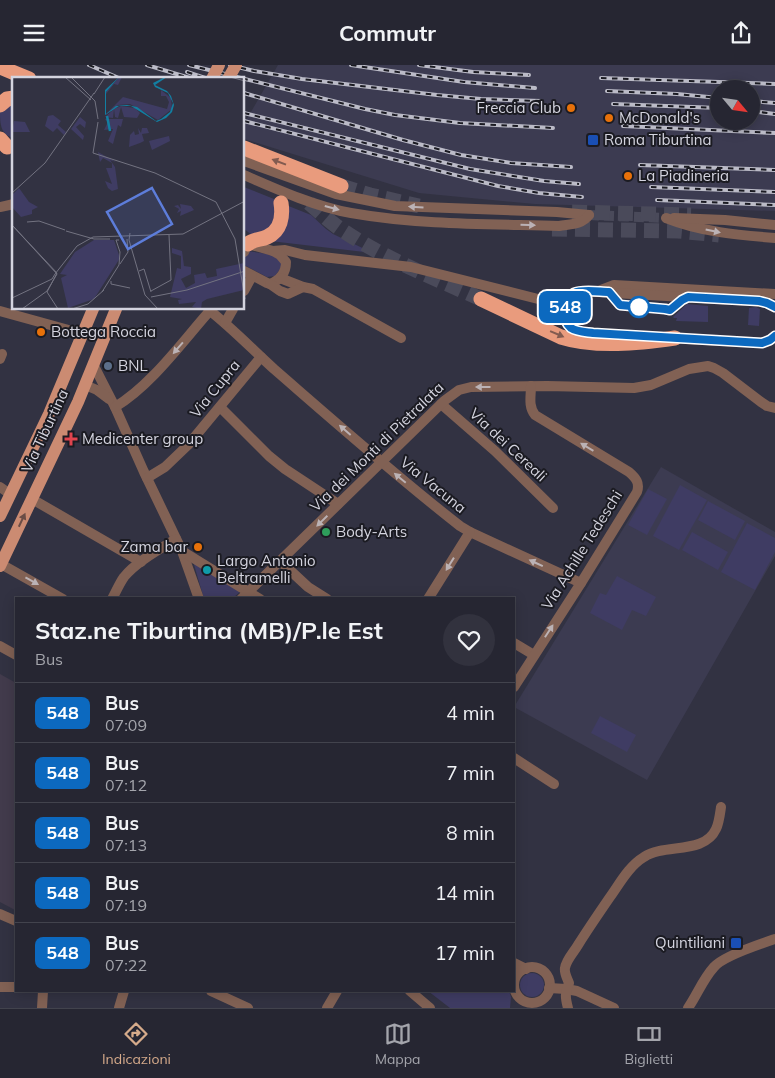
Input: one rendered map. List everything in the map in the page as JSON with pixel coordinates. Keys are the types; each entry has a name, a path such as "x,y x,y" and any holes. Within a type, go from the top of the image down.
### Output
{"highway":[{"path":"0,67 24,77"},
{"path":"0,78 12,83"},
{"path":"0,105 7,99 12,98"},
{"path":"245,149 341,186"},
{"path":"245,246 253,240 266,237 275,231 281,220 284,198"},
{"path":"481,299 561,337 572,340 643,343 675,338"}],"main road":[{"path":"213,77 219,65"},
{"path":"231,77 236,65"},
{"name":"Via Tiburtina","path":"0,516 5,490 49,414 93,310"},
{"name":"Via Tiburtina","path":"0,565 85,385 116,310"}],"street":[{"path":"245,161 336,194 395,206 557,212 589,215 581,222 559,226 404,220 350,213 284,198 273,187 245,175"},
{"path":"273,187 278,183 280,175"},
{"path":"284,198 291,179"},
{"path":"464,223 468,216 465,209"},
{"path":"479,209 477,218 479,224"},
{"path":"775,225 725,220 666,218 689,226 724,234 775,238"},
{"path":"245,246 408,267 546,301 569,298"},
{"path":"270,284 280,278 286,270 286,262 273,251"},
{"path":"286,262 305,255"},
{"path":"246,274 288,294 303,287"},
{"path":"280,278 313,289 400,337"},
{"path":"598,292 614,285 775,294"},
{"path":"775,307 764,302 742,300 577,292 569,298 565,308 566,321 572,329 581,332 762,343 775,336"},
{"path":"734,292 742,300"},
{"path":"546,301 565,315"},
{"path":"113,404 130,397 143,386 182,343 208,310"},
{"name":"Via Vacuna","path":"210,310 382,462 470,533 581,583"},
{"path":"222,321 225,310"},
{"path":"222,321 232,310"},
{"path":"0,311 82,333"},
{"name":"Via Cupra","path":"147,478 165,467 194,438 261,357"},
{"path":"93,365 182,551 199,597"},
{"name":"Via dei Monti di Pietralata","path":"244,595 441,404 456,392 468,387 643,387 658,383 690,369 708,366 727,376 767,406 775,408"},
{"path":"85,385 97,390 113,404"},
{"name":"Via Achille Tedeschi","path":"515,685 581,583 637,492 638,487 636,479 629,473 534,415 530,406 530,387"},
{"name":"Via dei Cereali","path":"441,404 495,451 554,508"},
{"path":"220,407 269,456 285,469 338,504"},
{"path":"32,499 141,562"},
{"path":"433,597 470,533"},
{"path":"113,597 124,578 141,562 176,539"},
{"path":"182,551 244,595"},
{"path":"280,561 308,587 324,597"},
{"path":"0,565 59,597"},
{"path":"515,644 534,655"},
{"path":"0,646 15,654"},
{"path":"515,759 554,784"},
{"path":"568,1008 565,995 569,983 565,973 566,964 587,930 628,872 642,858 651,853 693,845 709,838 716,829 721,807"},
{"path":"0,914 15,921"},
{"path":"688,1008 709,973 716,965 725,959 775,939"},
{"path":"515,964 526,969"},
{"path":"515,982 521,972 533,968 542,971 548,978 550,988 541,1001 535,1003 529,1003 521,999 515,990"},
{"path":"0,987 15,987"},
{"path":"550,988 577,991 614,1008"},
{"path":"42,1008 43,992"},
{"path":"120,1008 124,992"},
{"path":"213,992 248,1008"},
{"path":"327,1008 336,992"},
{"path":"411,992 430,1008"},
{"path":"519,1008 529,1003"}],"shaded area":[{"path":"278,65 775,65 775,211 535,204 419,193 245,139 245,122"},
{"path":"12,103 12,137 3,131 0,111"},
{"path":"245,187 274,199 277,203 274,227 252,235 245,230"},
{"path":"286,205 311,215 333,234 373,253 270,241"},
{"path":"248,251 274,255 283,265 275,276 267,277 245,266 245,256"},
{"path":"687,304 708,306 708,322 676,321 677,318 673,317"},
{"path":"756,307 760,309 759,326 748,325 749,308"},
{"path":"661,467 775,532 775,556 647,780 515,708"},
{"path":"680,485 707,500 679,550 653,536"},
{"path":"648,489 667,499 647,535 628,525"},
{"path":"708,501 745,521 735,540 698,520"},
{"path":"747,523 775,538 775,552 755,590 721,572"},
{"path":"692,532 728,552 718,570 682,550"},
{"path":"193,561 242,590 234,597 203,597"},
{"path":"617,576 656,597 646,616 632,610 622,630 590,613 600,593 606,595"},
{"path":"0,674 15,682 15,910 0,902"},
{"path":"600,716 636,735 627,752 591,733"},
{"path":"527,973 537,973 544,980 544,990 537,997 527,997 520,990 520,980"},
{"path":"429,992 509,992 511,997 510,1008 450,1008"}],"tunnel":[{"path":"341,186 370,195 419,206"},
{"path":"309,203 340,229 361,242 412,268 481,299"},
{"path":"572,212 691,215"},
{"path":"589,215 666,218"},
{"path":"552,229 678,231 719,235"}],"railway":[{"path":"89,65 116,77"},
{"path":"147,65 186,77"},
{"path":"189,65 237,77"},
{"path":"230,65 302,79 437,95 541,101"},
{"path":"351,65 464,82 535,88"},
{"path":"419,65 473,72 529,75"},
{"path":"187,72 202,77"},
{"path":"601,78 775,84"},
{"path":"245,79 395,115 460,123 553,128"},
{"path":"607,91 710,97"},
{"path":"245,93 403,140 461,155 511,163 571,167"},
{"path":"760,102 775,103"},
{"path":"613,104 710,108"},
{"path":"760,112 775,114"},
{"path":"245,113 470,169 544,181 579,184"},
{"path":"245,121 498,186 539,193 582,197"},
{"path":"623,126 775,133"},
{"path":"640,165 775,170"},
{"path":"651,187 775,192"},
{"path":"657,200 775,205"}],"bus line":[{"name":"548","path":"775,307 759,301 688,297 670,310 620,305 609,292 579,292 569,298 564,312 570,327 581,332 762,343 775,336"}],"place":[{"name":"Freccia Club","path":"571,108"},
{"name":"McDonald's","path":"609,118"},
{"name":"Roma Tiburtina","path":"593,140"},
{"name":"La Piadineria","path":"628,176"},
{"name":"Bottega Roccia","path":"41,332"},
{"name":"BNL","path":"108,366"},
{"name":"Medicenter group","path":"71,439"},
{"name":"Body-Arts","path":"326,532"},
{"name":"Zama bar","path":"198,547"},
{"name":"Largo Antonio Beltramelli","path":"207,570"},
{"name":"Quintiliani","path":"736,943"}]}
